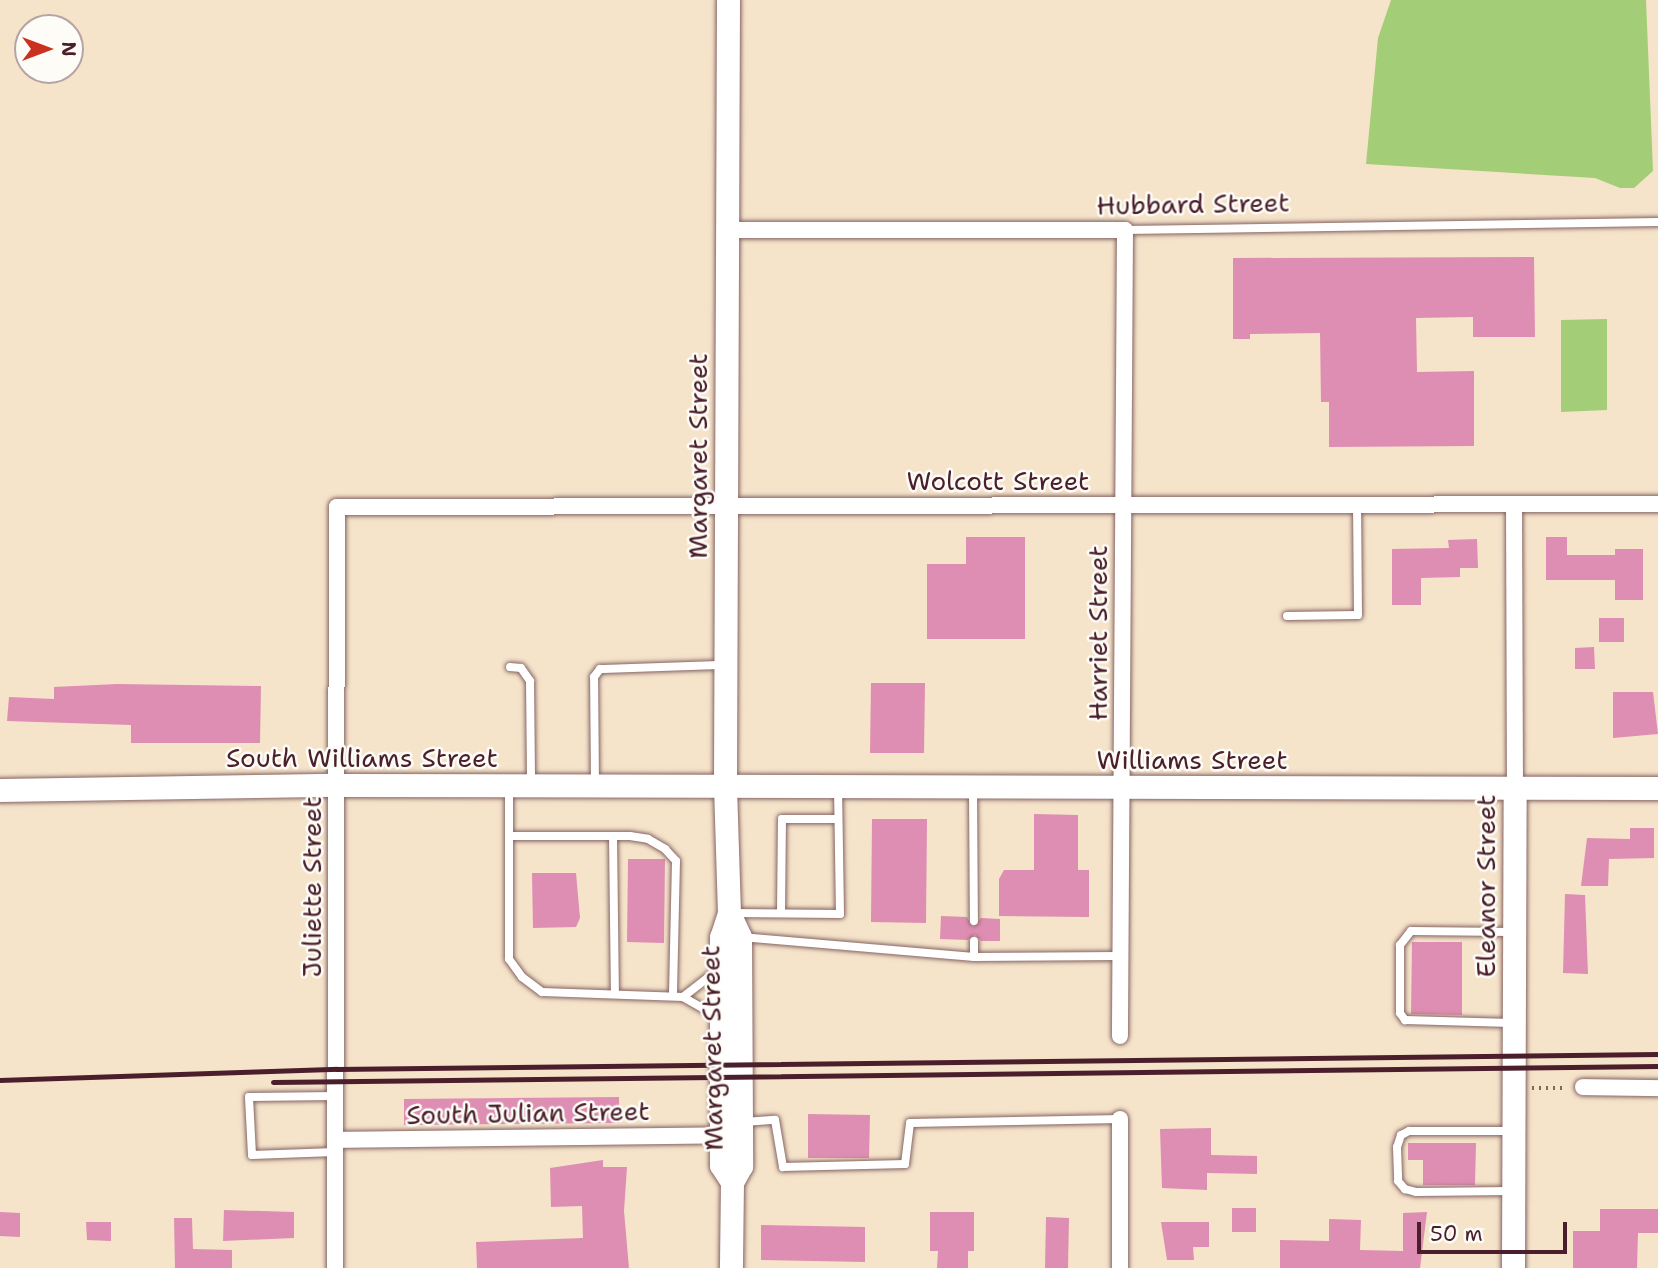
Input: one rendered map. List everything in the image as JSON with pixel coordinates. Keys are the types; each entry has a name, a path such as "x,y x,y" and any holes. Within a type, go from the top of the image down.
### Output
{"street":[{"name":"Margaret Street","path":"728,0 725,786 741,1122 741,1166 732,1182 731,1268"},
{"name":"Hubbard Street","path":"729,230 1125,230"},
{"name":"Harriet Street","path":"1120,1036 1125,230"},
{"name":"Wolcott Street","path":"337,507 1658,504"},
{"name":"Eleanor Street","path":"1513,1268 1514,505"},
{"name":"Juliette Street","path":"335,1268 337,507"},
{"name":"South Williams Street","path":"0,790 337,785 725,786"},
{"name":"Williams Street","path":"725,786 1658,788"},
{"name":"Margaret Street","path":"731,937 721,967 721,1165 732,1182"},
{"path":"1583,1087 1658,1087"},
{"path":"1120,1119 1120,1268"},
{"name":"South Julian Street","path":"335,1146 721,1135"}],"lane":[{"name":"Hubbard Street","path":"1125,230 1658,222"},
{"path":"1287,616 1358,615 1357,505"},
{"path":"595,786 594,677 600,669 725,665"},
{"path":"510,667 521,668 530,681 520,785 509,836 509,959 522,977 542,992 683,997 694,1007 721,1018"},
{"path":"729,913 840,914 838,786"},
{"path":"973,787 974,920"},
{"path":"781,913 782,819 838,819"},
{"path":"509,836 612,836 648,839 676,861 673,996"},
{"path":"612,836 615,994"},
{"path":"1513,1023 1405,1020 1401,1013 1400,944 1410,931 1514,932"},
{"path":"731,937 975,957 1120,956"},
{"path":"974,942 975,957"},
{"path":"683,997 705,975 721,967"},
{"path":"335,1146 252,1155 249,1097 336,1096"},
{"path":"741,1122 775,1120 783,1167 905,1164 910,1123 1120,1119"},
{"path":"1513,1131 1409,1131 1401,1135 1397,1147 1398,1181 1405,1189 1416,1192 1513,1191"}],"path":[{"path":"1513,1088 1583,1087"}],"green space":[{"path":"1391,0 1646,0 1653,171 1634,188 1620,188 1595,178 1366,164 1378,38"},
{"path":"1607,319 1607,410 1561,412 1561,320"}],"building":[{"path":"1534,257 1535,337 1473,337 1473,317 1416,318 1417,372 1474,371 1474,446 1329,447 1329,402 1321,402 1320,333 1250,334 1250,339 1233,339 1233,258"},
{"path":"966,537 1025,537 1025,639 927,639 927,564 966,564"},
{"path":"1546,537 1567,537 1567,555 1615,555 1615,549 1643,549 1643,600 1615,600 1615,580 1546,580"},
{"path":"1477,539 1478,568 1460,568 1460,577 1421,578 1421,605 1392,605 1392,549 1449,548 1448,540"},
{"path":"1599,618 1624,618 1624,642 1599,642"},
{"path":"1594,647 1595,669 1575,669 1575,648"},
{"path":"871,683 925,683 924,753 870,753"},
{"path":"117,684 261,686 260,743 131,743 131,725 7,721 9,697 54,699 54,687"},
{"path":"1613,692 1653,692 1658,734 1613,738"},
{"path":"1034,814 1078,815 1078,870 1089,870 1089,917 999,916 999,879 1004,870 1034,870"},
{"path":"872,819 927,819 926,923 871,922"},
{"path":"1630,828 1654,828 1654,858 1609,859 1608,886 1581,886 1587,838 1630,839"},
{"path":"628,859 665,859 664,943 627,942"},
{"path":"532,873 576,873 580,918 576,927 533,928"},
{"path":"1565,894 1585,895 1588,974 1563,973"},
{"path":"941,916 967,917 973,927 981,918 1000,919 1000,941 981,941 975,935 968,940 940,939"},
{"path":"1412,942 1462,942 1462,1015 1411,1014"},
{"path":"619,1097 619,1123 404,1125 404,1099"},
{"path":"808,1114 870,1115 869,1158 808,1158"},
{"path":"1211,1128 1211,1155 1257,1156 1257,1174 1207,1173 1207,1190 1162,1188 1160,1129"},
{"path":"1408,1143 1476,1143 1475,1185 1423,1185 1423,1160 1408,1160"},
{"path":"603,1160 603,1167 627,1167 624,1211 629,1268 477,1268 476,1242 583,1238 582,1206 551,1207 550,1168"},
{"path":"1232,1208 1256,1208 1256,1232 1232,1232"},
{"path":"1600,1209 1658,1209 1658,1233 1638,1233 1637,1268 1573,1268 1573,1231 1600,1231"},
{"path":"224,1210 294,1212 294,1238 223,1241"},
{"path":"0,1212 20,1213 20,1237 0,1236"},
{"path":"930,1212 974,1212 974,1251 968,1251 968,1268 937,1268 938,1251 930,1251"},
{"path":"1427,1212 1420,1268 1280,1268 1280,1240 1329,1241 1329,1219 1361,1220 1360,1250 1403,1251 1403,1213"},
{"path":"1046,1217 1069,1218 1068,1268 1045,1268"},
{"path":"174,1218 192,1218 193,1249 232,1250 232,1268 175,1268"},
{"path":"86,1222 111,1222 111,1241 87,1240"},
{"path":"1161,1222 1209,1222 1209,1247 1193,1247 1194,1260 1167,1260"},
{"path":"761,1225 865,1227 865,1262 761,1260"}],"railway":[{"path":"0,1080 336,1069 1658,1054"},
{"path":"273,1082 1658,1066"}]}
